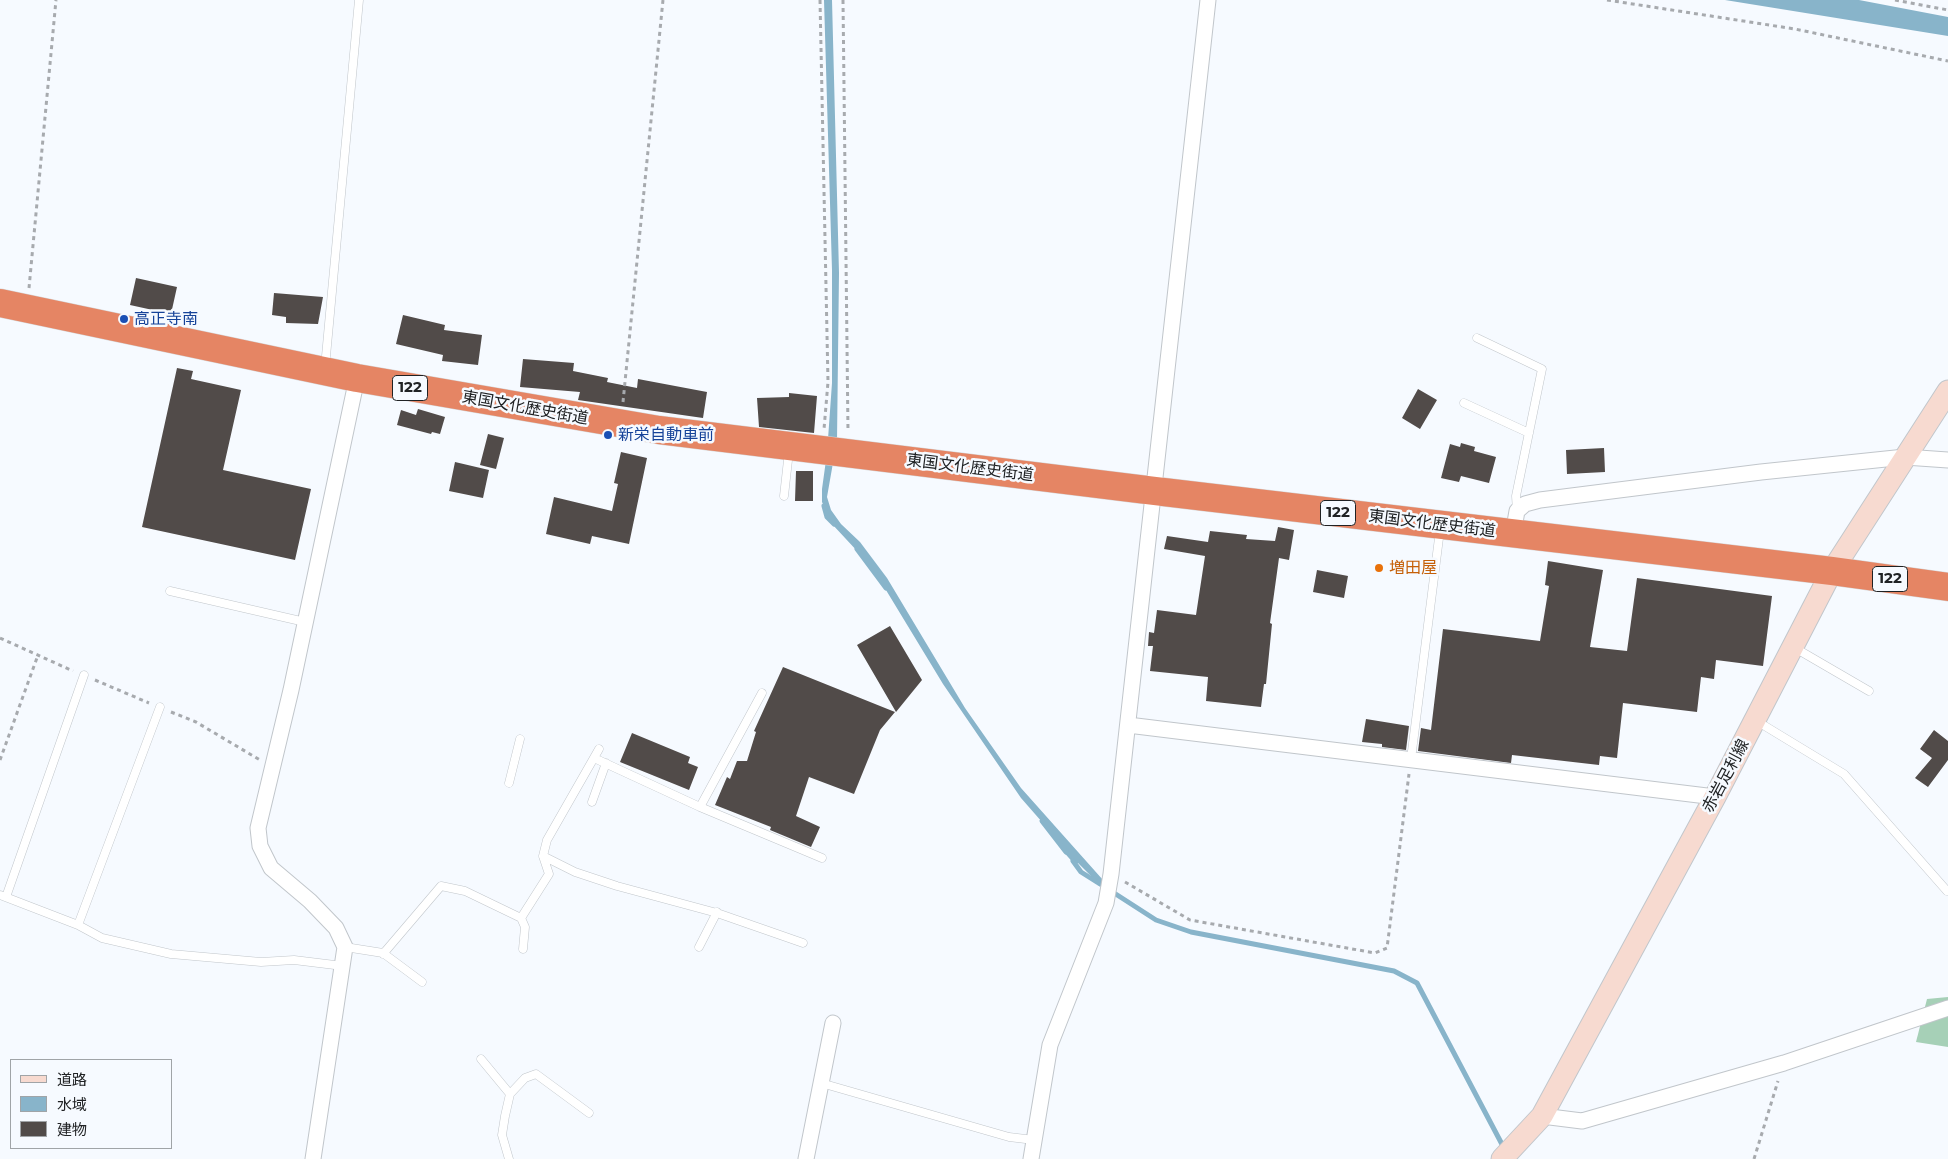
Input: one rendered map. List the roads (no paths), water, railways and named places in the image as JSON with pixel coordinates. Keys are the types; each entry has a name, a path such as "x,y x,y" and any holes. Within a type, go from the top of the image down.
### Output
{"highway":[{"name":"東国文化歴史街道","path":"0,303 324,372 621,424 1441,525 1515,522 1948,587"}],"main road":[{"name":"赤岩足利線","path":"1502,1159 1542,1116 1716,797 1832,571 1948,391"}],"street":[{"path":"1030,1159 1050,1045 1106,903 1111,874 1208,0"},
{"path":"313,1159 345,947 336,928 310,901 271,868 260,846 258,828 306,622 357,378"},
{"path":"1515,522 1526,504 1540,500 1761,472 1904,457 1948,460"},
{"path":"1128,725 1716,797"},
{"path":"1542,1116 1582,1121 1784,1062 1948,1008"},
{"path":"806,1159 833,1023"}],"lane":[{"path":"324,372 358,0"},
{"path":"1477,338 1542,369 1516,496 1515,522"},
{"path":"1464,403 1529,433"},
{"path":"784,496 790,445"},
{"path":"1411,759 1441,525"},
{"path":"170,591 306,622"},
{"path":"1793,647 1869,690"},
{"path":"84,675 3,896 78,925 102,938 172,954 261,962 294,960 343,966"},
{"path":"700,807 762,693"},
{"path":"78,925 160,707"},
{"path":"1755,720 1844,774 1947,892"},
{"path":"509,783 520,739"},
{"path":"522,918 549,874 543,856 547,840 599,749"},
{"path":"594,758 700,807 822,858"},
{"path":"592,802 606,763"},
{"path":"543,856 575,872 617,886 717,912 803,942"},
{"path":"383,954 441,886 465,891 522,918 525,927 523,949"},
{"path":"699,947 717,912"},
{"path":"345,947 383,954 422,982"},
{"path":"481,1059 510,1094"},
{"path":"509,1159 502,1135 510,1094 525,1078 536,1074 589,1113"},
{"path":"821,1083 1009,1137 1034,1140"}],"water":[{"path":"824,0 832,0 839,273 837,440 827,497 831,510 841,524 860,542 887,578 965,708 1021,788 1103,880 1102,887 1078,863 1075,865 1061,849 1063,846 1021,798 943,684 872,567 832,524 822,502 832,383 832,270"},
{"path":"1725,0 1859,0 1948,17 1948,36"}],"waterway":[{"path":"824,506 827,517 834,524"},
{"path":"857,549 886,588"},
{"path":"1042,821 1066,852"},
{"path":"1073,861 1081,872 1100,884"},
{"path":"1111,891 1156,920 1191,932 1394,971 1417,983 1505,1150"}],"place":[{"name":"高正寺南","path":"124,319"},
{"name":"新栄自動車前","path":"608,435"},
{"name":"増田屋","path":"1379,568"}]}
